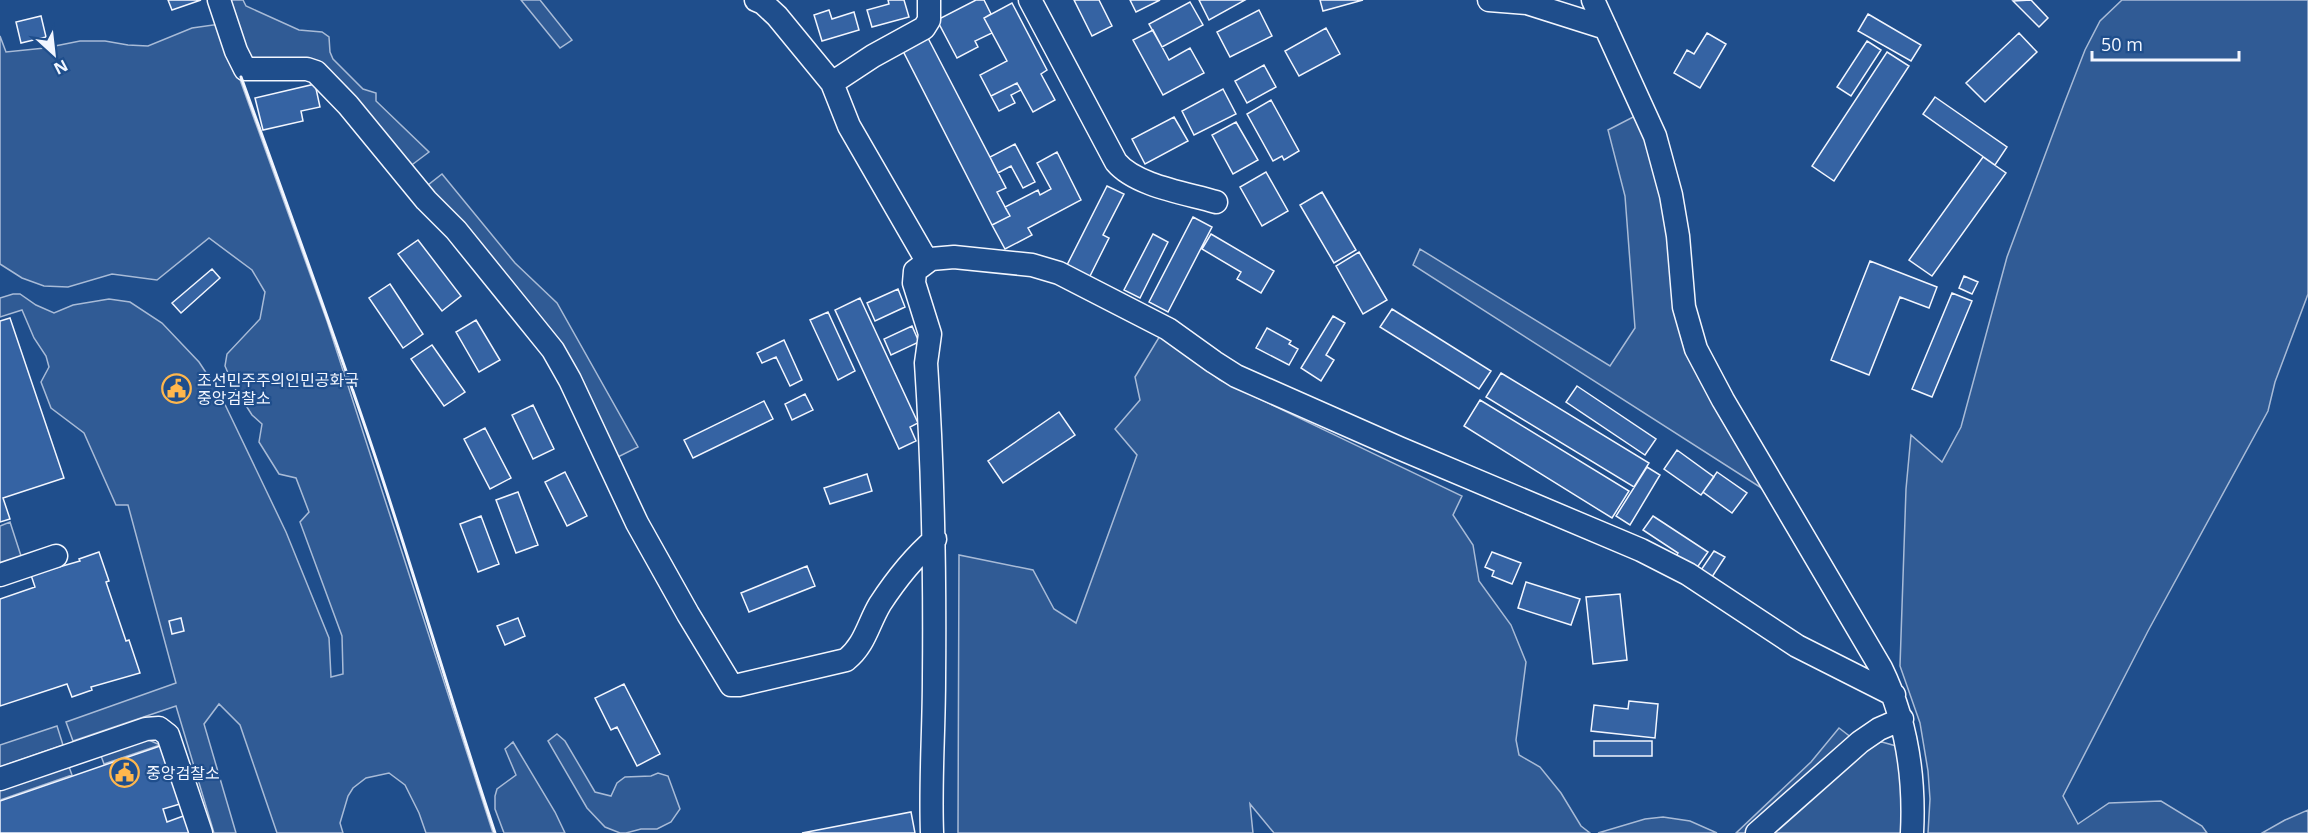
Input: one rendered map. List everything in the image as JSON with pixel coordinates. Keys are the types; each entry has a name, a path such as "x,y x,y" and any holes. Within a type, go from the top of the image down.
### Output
{"street":[{"path":"219,0 236,51 245,69 307,69 315,72 324,80 348,105 426,200 456,230 553,350 570,380 638,523 688,614 731,685 846,660 863,642 880,605 920,552 935,539"},
{"path":"756,0 777,16 832,83 849,126 927,261"},
{"path":"832,83 873,56 924,28 929,20 929,0"},
{"path":"1030,0 1116,162 1124,172 1139,179 1216,202"},
{"path":"1489,0 1527,3 1606,28"},
{"path":"1593,0 1655,136 1664,166 1678,236 1684,307 1696,349 1723,400 1881,668 1894,695 1902,719 1912,771 1912,833"},
{"path":"932,833 935,539 926,363 930,334 914,283 915,271 927,261 954,257 1032,265 1059,273 1168,329 1236,375 1399,448 1641,550 1688,574 1797,646 1894,695"},
{"path":"0,575 56,556"},
{"path":"1757,833 1860,742 1879,729 1902,719"},
{"path":"0,779 146,729 159,728 168,735 201,833"}],"shaded area":[{"path":"223,0 243,0 246,6 299,30 322,32 329,37 333,59 363,89 376,93 376,101 429,152 405,170 332,82 252,60"},
{"path":"521,0 540,0 572,40 560,48"},
{"path":"2122,0 2308,0 2308,294 2275,382 2268,411 2148,631 2063,796 2078,824 2109,803 2161,801 2202,826 2207,833 1928,833 1930,799 1928,771 1920,723 1900,666 1906,489 1911,435 1942,462 1961,427 2007,257 2064,104 2085,50 2100,21"},
{"name":"조선민주주의인민공화국 중앙검찰소","path":"220,24 327,321 493,833 426,833 405,785 389,773 366,778 353,788 348,796 340,823 343,833 277,833 240,725 219,704 204,724 236,833 214,833 176,706 73,741 66,722 176,683 128,505 116,505 84,433 51,408 41,382 49,367 46,356 34,338 22,310 0,317 0,298 13,294 20,294 54,313 73,305 109,299 130,302 162,323 199,362 219,392 286,532 329,638 331,677 343,674 342,636 300,522 309,512 296,478 279,474 259,442 262,424 252,415 234,387 225,366 227,354 260,319 265,292 252,270 209,238 157,280 112,274 68,287 44,286 22,278 0,264 0,36 6,52 80,41 105,41 148,46 192,28"},
{"path":"1635,116 1648,148 1665,211 1678,291 1763,489 1413,265 1420,249 1610,366 1635,328 1625,196 1608,130"},
{"path":"442,174 515,263 557,303 638,447 614,459 584,395 423,189"},
{"path":"1161,334 1220,380 1462,496 1453,515 1473,545 1479,581 1511,625 1526,662 1516,740 1519,755 1540,767 1561,793 1581,826 1590,833 1274,833 1250,804 1253,833 958,833 959,555 1033,570 1054,609 1076,623 1137,455 1115,429 1140,400 1135,377"},
{"path":"10,522 22,559 0,566 0,526"},
{"path":"57,726 63,745 0,767 0,745"},
{"path":"1839,728 1852,738 1745,833 1736,833 1811,762"},
{"path":"557,734 565,741 595,792 611,796 617,783 625,777 651,776 658,773 668,776 680,809 671,822 657,829 620,833 605,827 587,808 548,741"},
{"path":"149,740 160,745 104,764 100,753 133,742"},
{"path":"513,742 565,833 504,833 495,809 495,796 497,789 516,775 505,749"},
{"path":"1882,742 1896,746 1901,753 1906,833 1768,833 1870,744"},
{"path":"68,764 72,775 0,800 0,787"},
{"path":"2308,810 2308,833 2262,833 2285,820"},
{"path":"1663,817 1690,821 1717,833 1598,833 1645,819"}],"building":[{"path":"168,0 201,0 172,10"},
{"path":"888,0 904,0 909,17 872,27 867,10 889,4"},
{"path":"976,0 984,0 991,14 984,18 992,33 975,41 978,47 957,58 937,20"},
{"path":"1074,0 1099,0 1112,26 1092,36"},
{"path":"1130,0 1160,0 1136,12"},
{"path":"1199,0 1245,0 1209,20"},
{"path":"1320,0 1363,0 1323,11"},
{"path":"2031,0 2048,18 2039,27 2013,1"},
{"path":"1190,2 1203,25 1162,47 1149,24"},
{"path":"1012,3 1047,70 1041,74 1055,100 1033,112 1017,83 991,96 980,75 1007,61 984,18"},
{"path":"829,10 832,19 854,12 859,30 822,41 814,15"},
{"path":"1259,10 1272,36 1230,57 1217,32"},
{"path":"1868,14 1921,45 1911,61 1858,31"},
{"path":"41,16 46,37 21,43 16,22"},
{"path":"1326,28 1340,54 1299,76 1285,51"},
{"path":"1153,30 1169,60 1190,48 1204,73 1163,95 1133,40"},
{"path":"1707,33 1726,44 1700,88 1674,73 1687,50 1694,54"},
{"path":"2019,33 2037,52 1985,102 1966,83"},
{"path":"928,38 1006,188 997,192 1010,216 992,225 903,51"},
{"path":"1867,41 1881,50 1851,96 1837,87"},
{"path":"1887,52 1909,66 1834,181 1812,166"},
{"path":"1264,65 1276,87 1247,103 1235,81"},
{"path":"1017,83 1021,90 1011,95 1015,103 999,111 991,96"},
{"path":"315,84 320,107 301,111 303,121 263,130 255,98"},
{"path":"1223,89 1236,114 1194,135 1182,111"},
{"path":"1935,97 2007,147 1995,165 1923,114"},
{"path":"1271,100 1299,151 1284,160 1282,156 1273,161 1247,114"},
{"path":"1174,117 1188,141 1145,164 1132,139"},
{"path":"1236,122 1258,160 1233,174 1212,135"},
{"path":"1015,144 1035,182 1023,188 1011,166 998,173 990,157"},
{"path":"1057,152 1081,200 1028,228 1032,235 1005,249 992,225 1010,216 1005,207 1038,190 1040,195 1051,189 1037,163"},
{"path":"1983,157 2006,173 1932,276 1909,260"},
{"path":"1266,172 1288,211 1262,226 1240,187"},
{"path":"1107,186 1124,194 1103,235 1109,238 1088,280 1065,269"},
{"path":"1322,192 1356,250 1334,263 1300,205"},
{"path":"1193,217 1212,227 1168,312 1149,302"},
{"path":"1153,234 1168,242 1140,298 1124,290"},
{"path":"1211,234 1274,271 1261,293 1237,279 1241,272 1202,249"},
{"path":"418,240 461,296 442,311 398,254"},
{"path":"1359,252 1387,300 1363,314 1336,266"},
{"path":"1870,261 1937,287 1929,308 1900,297 1869,375 1831,360"},
{"path":"212,269 220,278 181,313 172,303"},
{"path":"1964,276 1978,282 1972,294 1959,288"},
{"path":"390,284 423,334 403,348 369,298"},
{"path":"898,289 905,307 875,321 867,303"},
{"path":"1952,293 1972,301 1932,397 1912,389"},
{"path":"860,298 918,423 910,427 916,441 899,449 835,310"},
{"path":"1392,309 1491,371 1479,389 1380,327"},
{"path":"828,312 855,371 838,380 810,320"},
{"path":"1333,316 1345,323 1326,355 1334,360 1321,381 1301,368"},
{"path":"10,318 64,478 3,498 10,519 0,522 0,321"},
{"path":"476,320 500,360 479,372 456,332"},
{"path":"912,326 919,342 891,355 884,339"},
{"path":"1267,328 1291,341 1289,344 1298,349 1289,365 1256,348"},
{"path":"784,340 802,380 790,386 776,357 762,363 757,353"},
{"path":"432,345 465,392 444,406 411,359"},
{"path":"1501,373 1649,463 1634,487 1486,397"},
{"path":"1577,386 1656,439 1645,455 1566,402"},
{"path":"805,394 813,410 792,420 785,404"},
{"path":"1480,400 1629,491 1612,518 1464,426"},
{"path":"764,401 773,419 693,458 684,440"},
{"path":"533,405 554,449 533,459 512,415"},
{"path":"1059,412 1075,435 1003,483 988,461"},
{"path":"485,428 511,478 490,489 464,439"},
{"path":"1677,450 1714,477 1701,495 1664,469"},
{"path":"1647,467 1660,475 1630,525 1616,516"},
{"path":"565,472 587,516 567,526 545,482"},
{"path":"1717,472 1747,493 1732,513 1703,492"},
{"path":"867,474 872,491 830,504 824,488"},
{"path":"518,492 538,545 516,553 496,500"},
{"path":"481,516 499,564 478,572 460,524"},
{"path":"1653,516 1708,552 1696,569 1676,556 1678,553 1643,530"},
{"path":"1714,551 1725,557 1710,580 1699,573"},
{"path":"99,552 109,581 106,582 126,641 129,640 140,673 91,687 92,690 72,697 67,684 0,706 0,599 35,587 31,575 80,561 79,559"},
{"path":"1492,552 1521,563 1512,584 1492,576 1494,571 1485,567"},
{"path":"807,566 815,586 749,612 741,593"},
{"path":"1526,582 1580,599 1571,625 1518,608"},
{"path":"1620,594 1627,660 1593,664 1586,597"},
{"path":"181,618 184,631 172,634 169,621"},
{"path":"518,618 525,636 505,645 497,626"},
{"path":"624,684 660,754 637,766 617,727 611,730 595,698"},
{"path":"1629,701 1658,704 1655,738 1591,731 1594,705 1628,709"},
{"path":"1594,741 1652,741 1652,756 1594,756"},
{"name":"중앙검찰소","path":"160,746 180,804 163,809 167,822 186,815 192,833 0,833 0,801"},
{"path":"911,812 915,833 802,833"}],"wall":[{"path":"241,77 374,453 495,833"}],"place":[{"name":"조선민주주의인민공화국 중앙검찰소","path":"176,389"},
{"name":"중앙검찰소","path":"125,773"}]}
